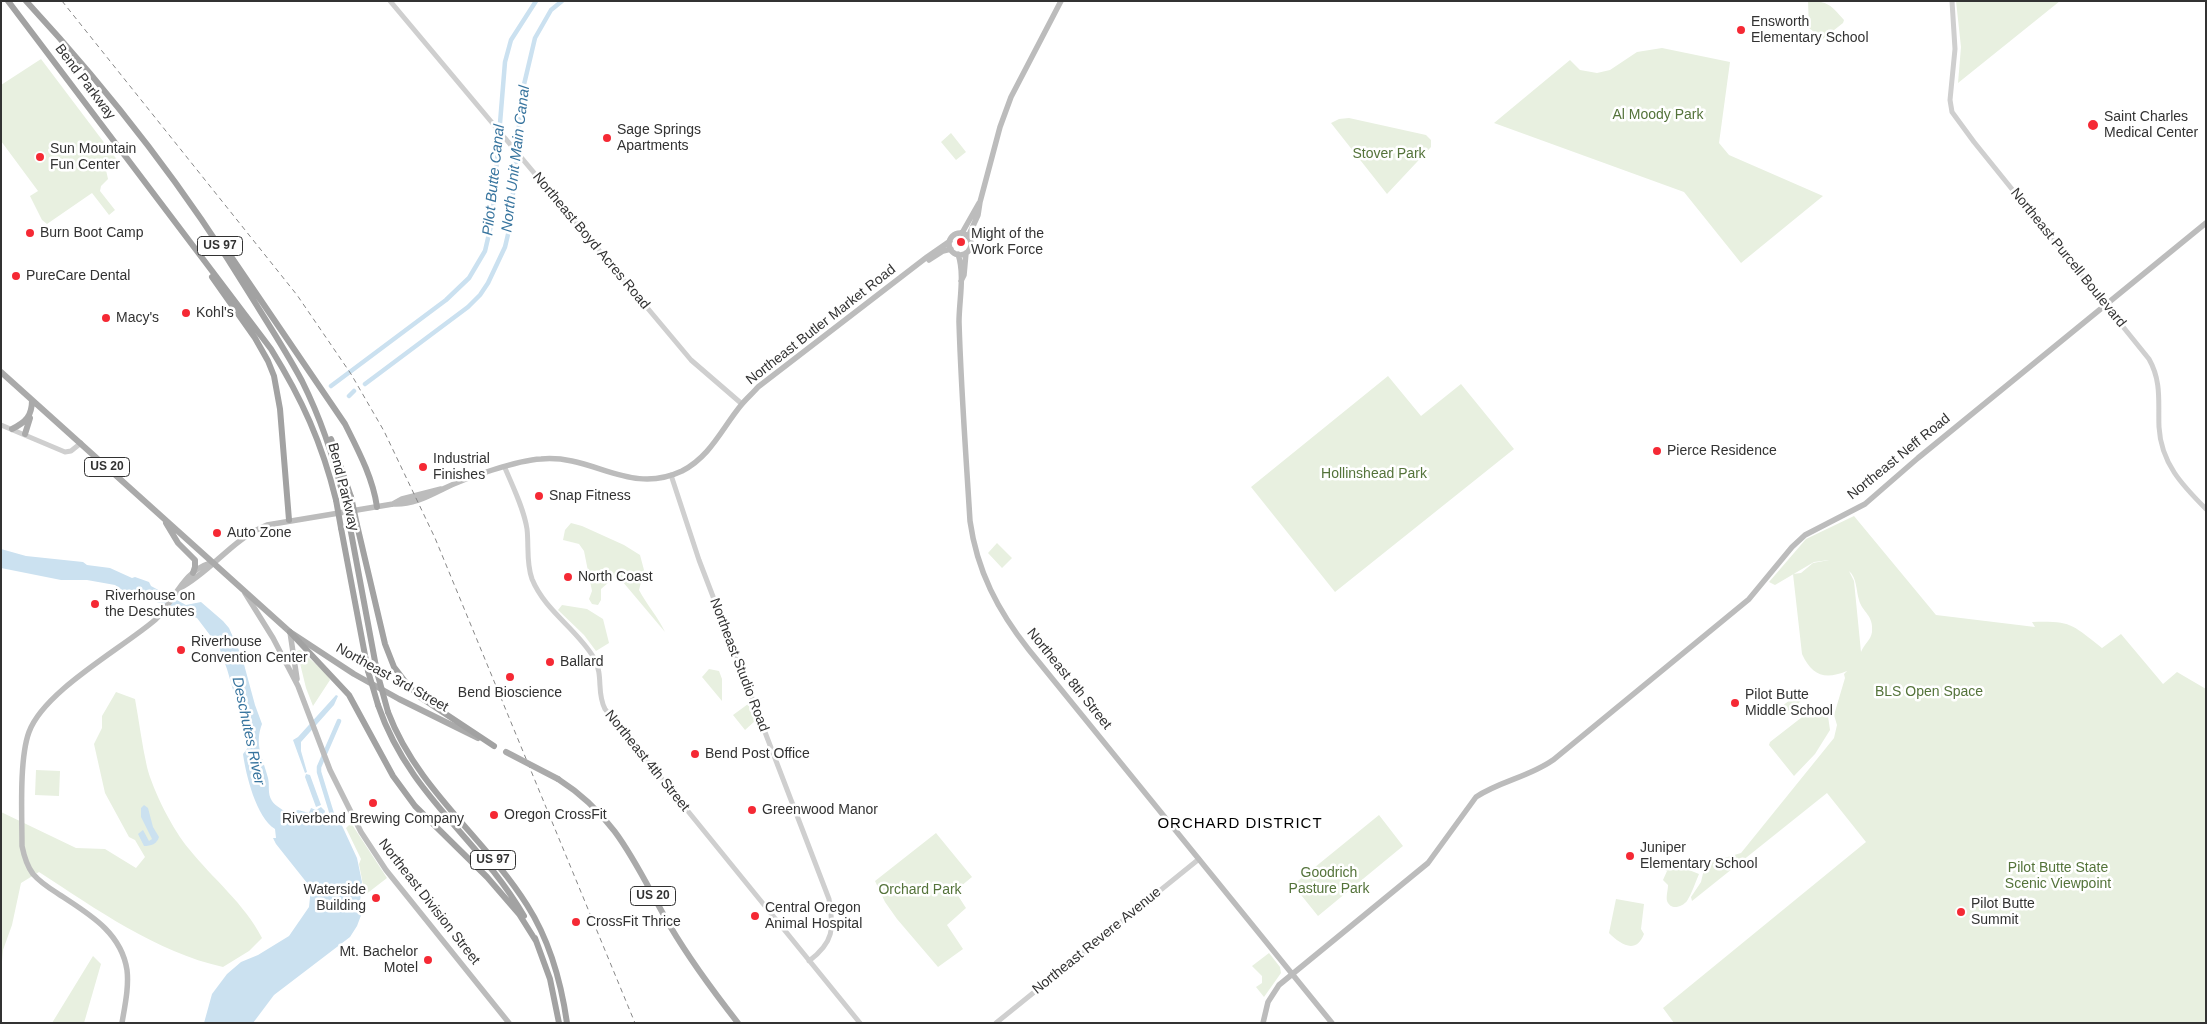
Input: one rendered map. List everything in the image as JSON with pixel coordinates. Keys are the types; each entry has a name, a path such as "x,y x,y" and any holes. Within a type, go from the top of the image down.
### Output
{"highway":[{"name":"Bend Parkway","path":"8,1 194,246 271,350 292,382 310,418 321,447 336,500 368,671 378,705 396,748 414,777 511,896 528,922 550,979 559,1023"},
{"name":"Bend Parkway","path":"26,1 46,22 137,131 201,217 284,351 317,413 347,498 350,527 377,672 388,712 402,743 423,776 504,873 536,920 554,962 567,1023"},
{"path":"31,1 46,22"},
{"path":"201,217 234,260 345,424 367,473 377,507"},
{"path":"194,246 221,292 255,338 268,360 274,376 280,409 289,520"},
{"path":"347,498 358,525 385,644 394,667 406,684 420,697 494,746"},
{"path":"290,632 349,695 393,776 415,806 487,877 518,914 536,941"}],"main road":[{"path":"968,237 978,215 1000,127 1011,96 1061,1"},
{"path":"962,233 980,202"},
{"name":"Northeast Neff Road","path":"1263,1023 1272,994 1293,974 1428,863 1476,797 1543,767 1749,599 1792,547 1805,535 1852,512 1871,499 2206,224"},
{"path":"962,233 968,237 971,244 966,253 958,254 951,249 950,241 956,234 962,233"},
{"name":"Northeast Butler Market Road","path":"212,562 236,542 254,531 289,520 393,504 522,462 552,458 580,462 630,479 656,478 671,475 695,464 742,404 773,376 950,241"},
{"name":"Northeast Butler Market Road","path":"923,262 943,251 951,249"},
{"name":"Northeast 8th Street","path":"961,281 964,275 966,253"},
{"name":"Northeast 8th Street","path":"958,254 961,281 959,322 970,521 976,553 986,582 1000,610 1018,636 1332,1023"},
{"name":"Northeast 3rd Street","path":"1,372 290,632 354,674 399,699 558,779 584,797 610,824 624,843 684,950 738,1023"},
{"path":"25,434 32,410 32,400"},
{"path":"12,429 27,420 32,410"},
{"path":"163,518 178,543 195,560 193,573"},
{"path":"122,1023 128,982 122,952 109,931 93,917 44,884 33,874 25,860 22,846 25,752 30,731 44,709 98,662 145,629 162,614 182,582 202,566 212,562"},
{"path":"180,588 190,582 212,562"},
{"path":"244,592 273,638 298,686"},
{"path":"290,632 298,686"},
{"name":"Northeast Division Street","path":"298,686 326,762 348,809 375,855 509,1023"}],"street":[{"name":"Northeast Boyd Acres Road","path":"390,1 691,360 742,404"},
{"name":"Northeast Purcell Boulevard","path":"1952,1 1955,49 1950,92 1952,112 2105,306 2143,350 2155,369 2159,386 2159,425 2164,453 2177,479 2206,509"},
{"path":"1,425 65,452 71,451 81,443"},
{"name":"Northeast 4th Street","path":"505,468 526,529 528,562 532,578 552,610 580,638 597,664 601,677 600,695 604,709 860,1023"},
{"name":"Northeast Studio Road","path":"671,475 699,560 829,900 832,916 830,937 821,951 809,961"},
{"name":"Northeast Revere Avenue","path":"996,1023 1199,859"}],"green space":[{"path":"1808,1 1829,5 1844,20 1843,23 1819,42 1819,36 1809,28"},
{"path":"1956,1 2060,1 1958,83 1961,47"},
{"name":"Al Moody Park","path":"1662,48 1730,62 1719,143 1729,155 1823,196 1741,263 1684,192 1494,123 1570,60 1580,70 1597,73 1610,70 1637,52"},
{"name":"Sun Mountain Fun Center","path":"41,59 118,161 106,170 108,179 101,186 100,191 115,210 109,215 92,193 47,224 42,220 30,196 38,191 1,141 1,85"},
{"name":"Stover Park","path":"1349,118 1426,135 1431,140 1431,147 1387,194 1331,123 1339,119"},
{"path":"951,133 966,152 956,160 941,142"},
{"name":"Hollinshead Park","path":"1388,376 1421,416 1461,384 1514,449 1335,592 1251,487"},
{"name":"Pilot Butte State Scenic Viewpoint","path":"1854,516 1936,615 2035,627 2032,622 2064,623 2077,629 2102,648 2121,634 2163,684 2177,672 2206,689 2206,1023 1674,1023 1663,1008 1866,842 1827,793 1692,901 1691,897 1701,882 1704,869 1711,862 1741,853 1834,738 1837,725 1834,715 1845,678 1844,674 1847,671 1832,675 1820,674 1810,667 1802,654 1793,574 1775,585 1769,582 1806,539","holes":["1829,560 1813,563 1801,573 1794,574 1814,562","1849,571 1852,574 1861,604 1870,618 1872,626 1870,637 1861,652 1854,581"]},
{"path":"571,523 624,545 640,555 644,570 639,590 665,632 617,575 601,589 601,600 598,605 592,604 589,599 592,591 584,551 579,544 563,540 565,530"},
{"path":"997,543 1012,558 1002,568 988,553"},
{"path":"562,605 587,609 603,619 609,643 596,651 584,635 558,610"},
{"path":"300,650 328,675 330,680 313,706 306,688 297,651"},
{"path":"709,669 719,671 722,679 722,701 702,677"},
{"path":"116,692 135,699 147,767 170,821 198,860 237,902 255,925 262,938 249,951 223,967 198,960 174,951 127,928 39,872 21,883 12,925 3,950 1,973 1,812 76,848 105,849 136,868 145,857 135,840 129,837 105,793 94,744 102,728 102,716"},
{"path":"1800,692 1805,698 1786,713 1781,707"},
{"path":"748,704 755,721 745,730 733,715"},
{"path":"1819,706 1828,716 1830,730 1815,754 1794,776 1769,745 1770,742 1815,707"},
{"path":"36,770 60,771 59,796 35,795"},
{"name":"Goodrich Pasture Park","path":"1379,815 1403,846 1318,916 1293,885"},
{"path":"351,823 387,878 365,895 359,864 361,859 346,828"},
{"name":"Orchard Park","path":"936,833 972,877 955,891 966,908 947,925 963,949 938,967 897,919 885,902 875,881"},
{"path":"1669,862 1699,874 1687,901 1677,907 1671,906 1667,901 1668,885 1663,880 1667,871 1662,868 1663,863"},
{"path":"1616,899 1644,904 1641,929 1644,934 1637,944 1628,946 1618,941 1609,933"},
{"path":"1269,953 1280,967 1281,973 1264,997 1256,987 1262,983 1262,976 1252,966"},
{"path":"93,956 101,964 84,1023 52,1023"}],"water":[{"name":"Deschutes River","path":"1,549 26,556 83,562 87,565 110,568 132,578 135,577 149,582 151,586 186,605 201,602 229,628 242,657 262,724 259,745 272,801 287,814 298,810 309,813 311,808 316,810 321,807 325,811 326,822 338,817 357,858 362,882 360,902 363,910 357,926 350,937 274,995 253,1023 204,1023 212,994 227,974 241,962 258,955 289,936 309,907 311,888 276,844 273,838 276,838 275,829 268,823 257,806 243,754 247,749 246,735 219,647 197,618 154,601 130,595 115,585 87,580 61,580 1,568"},
{"path":"336,695 338,696 334,705 301,742 301,751 307,772 305,773 293,740 298,737"},
{"path":"306,774 310,775 321,805 316,807 305,777"},
{"path":"144,805 148,808 153,827 159,837 157,841 149,846 144,846 138,834 143,830 149,841 152,839 141,817 141,808"}],"waterway":[{"name":"Pilot Butte Canal","path":"331,386 446,300 469,278 485,251 492,221 505,62 511,40 536,1"},
{"name":"North Unit Main Canal","path":"365,384 468,307 480,295 488,283 505,247 510,226 522,93 535,38 551,10 562,1"},
{"name":"North Unit Main Canal","path":"349,396 354,391"},
{"name":"North Unit Main Canal","path":"335,824 319,767 339,721"}],"railway":[{"path":"62,1 297,295 351,374 384,431 435,538 635,1023"}],"place":[{"name":"Ensworth Elementary School","path":"1741,30"},
{"name":"Saint Charles Medical Center","path":"2093,125"},
{"name":"Sage Springs Apartments","path":"607,138"},
{"name":"Sun Mountain Fun Center","path":"40,157"},
{"name":"Burn Boot Camp","path":"30,233"},
{"name":"Might of the Work Force","path":"961,242"},
{"name":"PureCare Dental","path":"16,276"},
{"name":"Kohl's","path":"186,313"},
{"name":"Macy's","path":"106,318"},
{"name":"Pierce Residence","path":"1657,451"},
{"name":"Industrial Finishes","path":"423,467"},
{"name":"Snap Fitness","path":"539,496"},
{"name":"Auto Zone","path":"217,533"},
{"name":"North Coast","path":"568,577"},
{"name":"Riverhouse on the Deschutes","path":"95,604"},
{"name":"Riverhouse Convention Center","path":"181,650"},
{"name":"Ballard","path":"550,662"},
{"name":"Bend Bioscience","path":"510,677"},
{"name":"Pilot Butte Middle School","path":"1735,703"},
{"name":"Bend Post Office","path":"695,754"},
{"name":"Riverbend Brewing Company","path":"373,803"},
{"name":"Greenwood Manor","path":"752,810"},
{"name":"Oregon CrossFit","path":"494,815"},
{"name":"Juniper Elementary School","path":"1630,856"},
{"name":"Waterside Building","path":"376,898"},
{"name":"Pilot Butte Summit","path":"1961,912"},
{"name":"Central Oregon Animal Hospital","path":"755,916"},
{"name":"CrossFit Thrice","path":"576,922"},
{"name":"Mt. Bachelor Motel","path":"428,960"}],"district":[{"name":"ORCHARD DISTRICT","path":"1240,824"}],"park label":[{"name":"BLS Open Space","path":"1929,692"}]}
